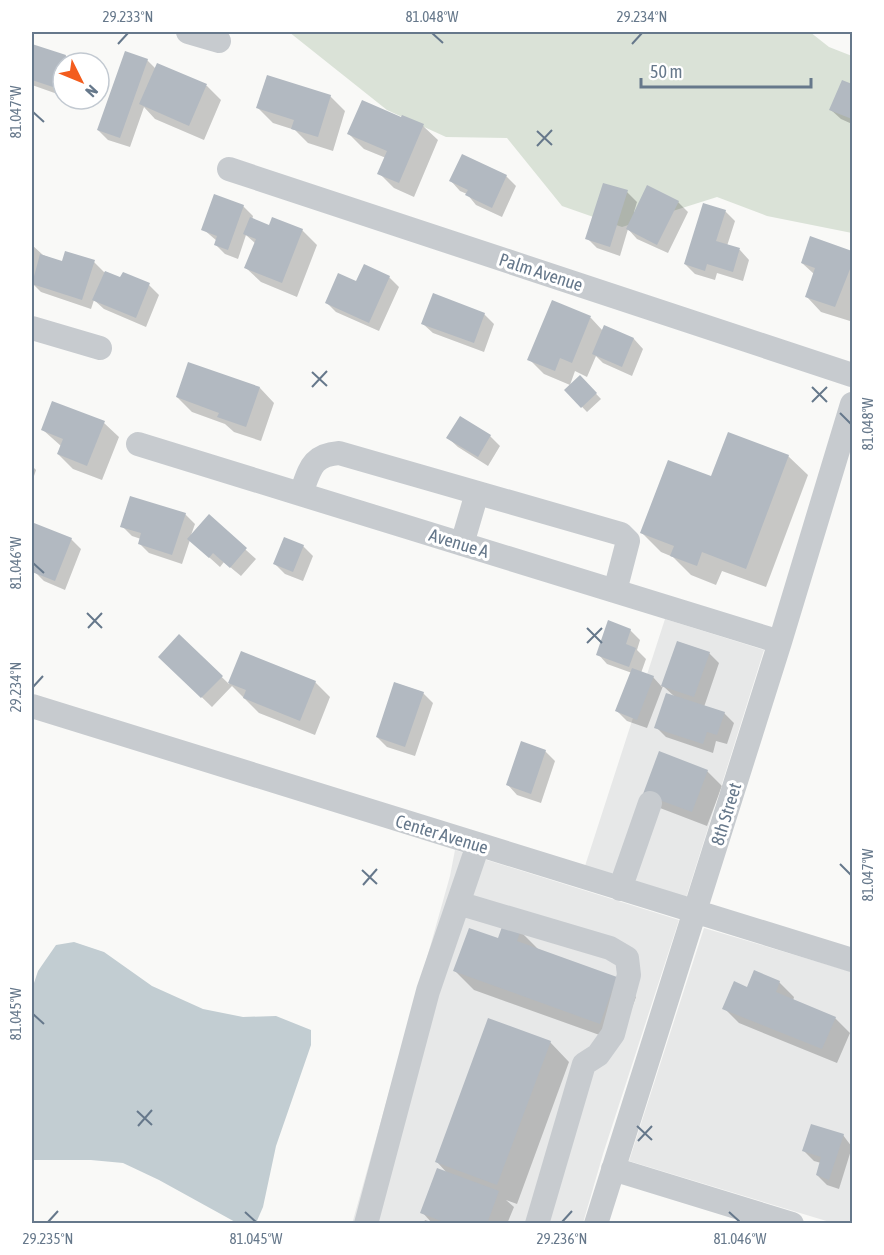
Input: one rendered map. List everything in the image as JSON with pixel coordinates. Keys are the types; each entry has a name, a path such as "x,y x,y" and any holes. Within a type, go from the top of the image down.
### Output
{"street":[{"path":"188,32 219,41"},
{"name":"Palm Avenue","path":"229,168 852,375"},
{"path":"32,328 100,348"},
{"name":"8th Street","path":"596,1224 849,429 852,404"},
{"name":"Avenue A","path":"138,444 780,642"},
{"path":"302,494 311,467 324,454 339,453 621,534 627,541 615,591"},
{"path":"462,543 477,493"},
{"name":"Center Avenue","path":"32,705 852,960"},
{"path":"620,889 650,802"},
{"path":"366,1224 428,992 478,845"},
{"path":"458,903 610,948 627,958 628,975 613,1034 598,1055 584,1065 537,1224"},
{"path":"613,1169 792,1224"}],"shaded area":[{"path":"289,32 810,32 829,47 852,56 852,233 767,216 717,197 622,227 562,206 507,138 446,137 387,110"},
{"path":"665,619 764,650 686,898 585,866"},
{"path":"455,850 679,920 583,1223 352,1224 450,876"},
{"path":"704,928 852,972 852,1223 833,1223 629,1161"},
{"path":"74,942 104,952 152,986 203,1009 243,1017 276,1016 311,1030 311,1045 276,1146 263,1207 256,1223 237,1223 123,1163 91,1160 32,1160 32,989 38,971 56,945"}],"building":[{"path":"32,44 54,51 51,51 51,86 32,80"},
{"path":"125,51 148,59 120,138 97,130 104,111 111,111 111,90"},
{"path":"157,63 207,84 189,126 139,104"},
{"path":"267,75 331,95 318,137 291,129 294,120 256,108"},
{"path":"842,80 852,84 852,119 829,110"},
{"path":"362,100 424,124 399,183 377,174 387,151 347,134"},
{"path":"462,154 507,175 492,208 465,195 468,190 449,181"},
{"path":"603,183 628,190 610,247 585,239"},
{"path":"647,185 679,201 657,245 626,229"},
{"path":"214,194 244,205 228,250 214,245 217,236 201,230"},
{"path":"703,203 726,210 716,241 740,248 733,272 707,264 705,271 684,264"},
{"path":"250,217 269,225 272,217 303,229 282,283 244,268 256,239 243,234"},
{"path":"810,236 852,251 852,264 835,307 805,297 815,268 801,263"},
{"path":"65,251 95,260 82,300 32,284 40,254 62,261"},
{"path":"364,264 390,276 369,323 325,303 338,273 356,281"},
{"path":"105,271 120,277 123,272 150,283 136,318 92,300"},
{"path":"433,293 485,313 474,343 421,324"},
{"path":"552,300 591,316 572,363 560,358 555,371 527,360"},
{"path":"604,325 634,338 622,367 592,354"},
{"path":"188,362 260,387 246,427 217,417 219,413 176,397"},
{"path":"580,375 597,393 581,408 564,390"},
{"path":"52,401 105,421 87,466 57,454 63,439 41,430"},
{"path":"460,416 491,435 478,457 446,438"},
{"path":"728,432 789,455 746,569 702,552 697,566 670,556 674,546 640,533 668,460 711,476"},
{"path":"130,496 186,513 172,555 138,544 141,533 120,527"},
{"path":"209,514 247,548 230,568 213,553 209,558 187,539"},
{"path":"34,523 72,538 55,581 32,572 35,565 32,564"},
{"path":"284,537 304,545 293,572 273,564"},
{"path":"608,620 631,629 626,644 636,648 629,667 596,655"},
{"path":"179,634 223,676 201,698 158,657"},
{"path":"677,641 710,652 694,697 661,686"},
{"path":"241,651 316,681 300,721 243,698 246,690 228,683"},
{"path":"632,668 654,676 637,720 615,711"},
{"path":"394,682 424,692 405,747 376,737"},
{"path":"666,693 725,712 717,735 707,732 703,744 654,728"},
{"path":"521,741 546,750 531,794 506,785"},
{"path":"659,751 708,770 692,812 643,794"},
{"path":"503,924 521,930 517,941 617,977 600,1024 453,971 469,928 498,938"},
{"path":"754,970 780,981 776,992 836,1017 822,1049 722,1009 734,981 747,987"},
{"path":"488,1018 551,1041 497,1185 435,1162"},
{"path":"811,1124 844,1134 829,1180 816,1175 821,1157 802,1151"},
{"path":"437,1168 499,1191 487,1224 449,1224 420,1213"}]}
